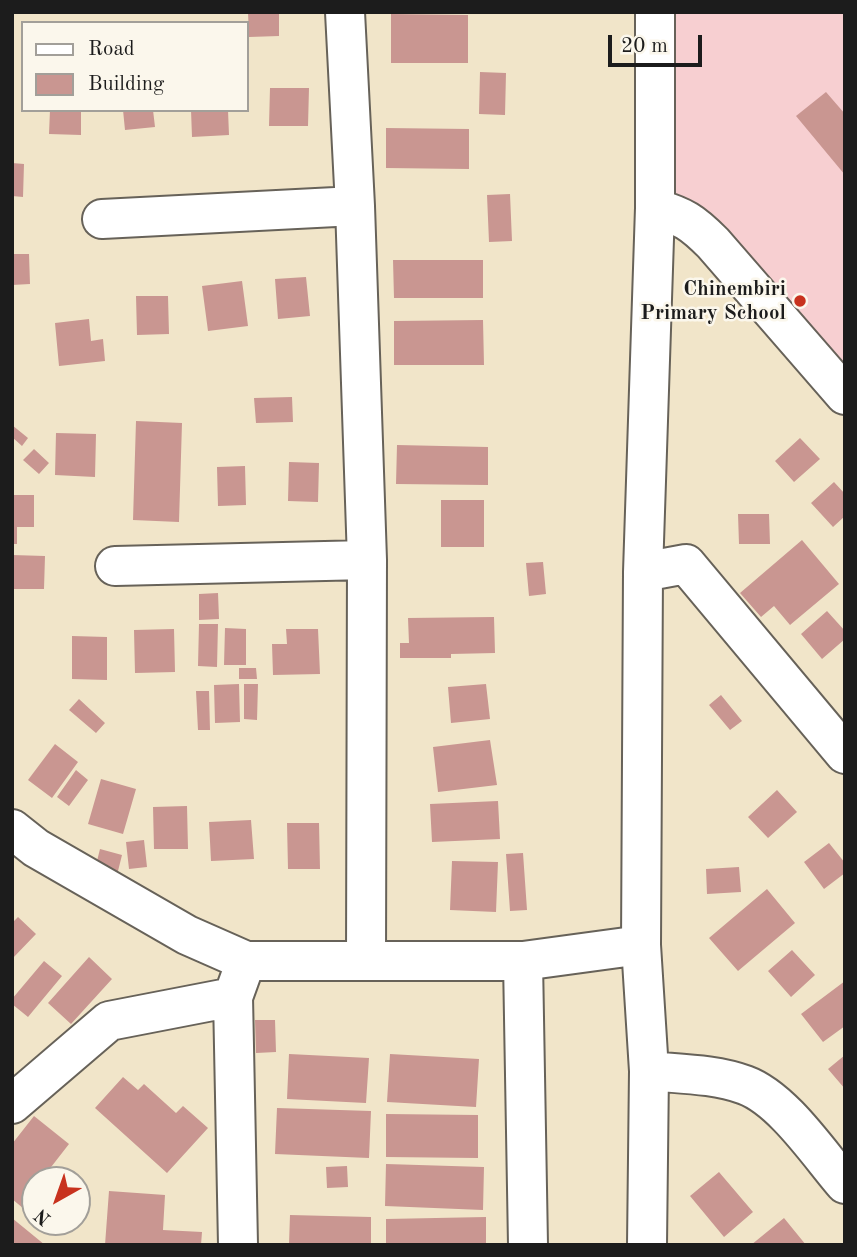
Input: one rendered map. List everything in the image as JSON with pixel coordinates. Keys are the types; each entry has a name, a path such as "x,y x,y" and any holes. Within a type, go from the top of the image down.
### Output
{"street":[{"path":"345,12 355,206 367,560 366,960"},
{"path":"647,1245 649,1071 641,945 643,572 655,208 655,12"},
{"path":"102,219 355,206"},
{"path":"655,208 681,216 704,234 845,395"},
{"path":"115,566 367,560"},
{"path":"643,572 686,564 845,754"},
{"path":"12,829 36,848 187,934 246,961 523,961 641,945"},
{"path":"238,1245 233,996 246,961"},
{"path":"523,961 528,1245"},
{"path":"12,1104 109,1021 233,996"},
{"path":"649,1071 710,1077 747,1086 783,1110 845,1184"}],"shaded area":[{"name":"Chinembiri Primary School","path":"676,12 845,12 845,411 666,191"}],"building":[{"path":"248,12 279,12 279,36 249,37"},
{"path":"391,14 468,15 468,63 391,63"},
{"path":"480,72 506,73 505,115 479,114"},
{"path":"270,88 309,88 308,126 269,126"},
{"path":"826,92 845,114 845,175 796,116"},
{"path":"50,112 81,112 81,135 49,134"},
{"path":"123,112 153,112 155,127 125,130"},
{"path":"191,112 228,112 229,135 192,137"},
{"path":"386,128 469,129 469,169 386,168"},
{"path":"12,163 24,164 23,197 12,196"},
{"path":"510,194 512,241 489,242 487,195"},
{"path":"12,254 29,254 30,284 12,285"},
{"path":"393,260 483,260 483,298 394,298"},
{"path":"306,277 310,316 278,319 275,279"},
{"path":"242,281 248,326 208,331 202,286"},
{"path":"136,296 168,296 169,334 137,335"},
{"path":"89,319 91,341 103,339 105,361 59,366 55,323"},
{"path":"483,320 484,365 394,365 394,321"},
{"path":"292,397 293,422 256,423 254,398"},
{"path":"136,421 182,423 179,522 133,520"},
{"path":"12,425 28,438 22,446 12,437"},
{"path":"56,433 96,434 95,477 55,475"},
{"path":"800,438 820,459 794,482 775,461"},
{"path":"397,445 488,447 488,485 396,484"},
{"path":"34,449 49,463 39,474 23,460"},
{"path":"289,462 319,463 318,502 288,501"},
{"path":"245,466 246,505 218,506 217,467"},
{"path":"834,482 845,494 845,516 833,527 811,503"},
{"path":"12,495 34,495 34,527 17,527 17,544 12,544"},
{"path":"441,500 484,500 484,547 441,547"},
{"path":"738,514 769,514 770,544 739,544"},
{"path":"802,540 839,584 790,625 774,606 761,617 740,593"},
{"path":"12,555 45,556 44,589 12,589"},
{"path":"543,562 546,594 529,596 526,563"},
{"path":"218,593 219,619 199,620 199,594"},
{"path":"827,611 845,631 845,639 822,659 801,634"},
{"path":"494,617 495,653 451,654 451,658 400,658 400,643 409,643 408,618"},
{"path":"199,624 218,624 217,667 198,666"},
{"path":"225,628 246,629 246,665 224,665"},
{"path":"174,629 175,672 135,673 134,630"},
{"path":"286,629 318,629 320,674 273,675 272,644 287,644"},
{"path":"72,636 107,637 107,680 72,679"},
{"path":"239,668 256,668 257,679 239,679"},
{"path":"239,684 240,722 215,723 214,685"},
{"path":"244,684 258,684 257,720 244,719"},
{"path":"486,684 490,719 451,723 448,687"},
{"path":"196,691 209,691 210,730 198,730"},
{"path":"721,695 742,721 730,730 709,705"},
{"path":"79,699 105,723 96,733 69,710"},
{"path":"490,740 497,785 438,792 433,747"},
{"path":"55,744 78,762 52,798 28,780"},
{"path":"76,770 88,780 69,806 57,797"},
{"path":"101,779 136,789 123,834 88,824"},
{"path":"777,790 797,812 768,838 748,817"},
{"path":"498,801 500,839 432,842 430,804"},
{"path":"187,806 188,849 154,849 153,807"},
{"path":"251,820 254,859 211,861 209,822"},
{"path":"287,823 319,823 320,869 288,869"},
{"path":"144,840 147,867 129,869 126,842"},
{"path":"829,843 845,863 845,873 824,889 804,862"},
{"path":"100,849 122,855 116,879 94,873"},
{"path":"523,853 527,910 510,911 506,854"},
{"path":"452,861 498,862 496,912 450,910"},
{"path":"739,867 741,892 707,894 706,869"},
{"path":"767,889 795,923 738,971 709,938"},
{"path":"18,917 36,934 12,959 12,923"},
{"path":"792,950 815,975 791,997 768,971"},
{"path":"89,957 112,979 71,1024 48,1003"},
{"path":"44,961 62,976 28,1017 12,1004 12,999"},
{"path":"845,981 845,1026 823,1042 801,1014"},
{"path":"255,1020 275,1020 276,1052 256,1053"},
{"path":"289,1054 369,1058 366,1103 287,1099"},
{"path":"390,1054 479,1059 476,1107 387,1102"},
{"path":"845,1055 845,1089 828,1069"},
{"path":"123,1077 138,1090 144,1084 176,1113 183,1106 208,1128 167,1173 95,1108"},
{"path":"277,1108 371,1111 369,1158 275,1154"},
{"path":"386,1114 478,1115 478,1158 386,1157"},
{"path":"34,1116 69,1144 52,1166 21,1166 21,1206 12,1199 12,1144"},
{"path":"386,1164 484,1167 483,1210 385,1206"},
{"path":"347,1166 348,1187 327,1188 326,1167"},
{"path":"719,1172 753,1212 724,1237 690,1196"},
{"path":"109,1191 165,1195 163,1230 202,1232 201,1245 105,1245"},
{"path":"290,1215 371,1217 371,1245 289,1245"},
{"path":"486,1217 486,1245 386,1245 386,1219"},
{"path":"12,1218 21,1225 21,1236 34,1236 45,1245 12,1245"},
{"path":"784,1218 806,1245 751,1245"}],"place":[{"name":"Chinembiri Primary School","path":"800,301"}]}
